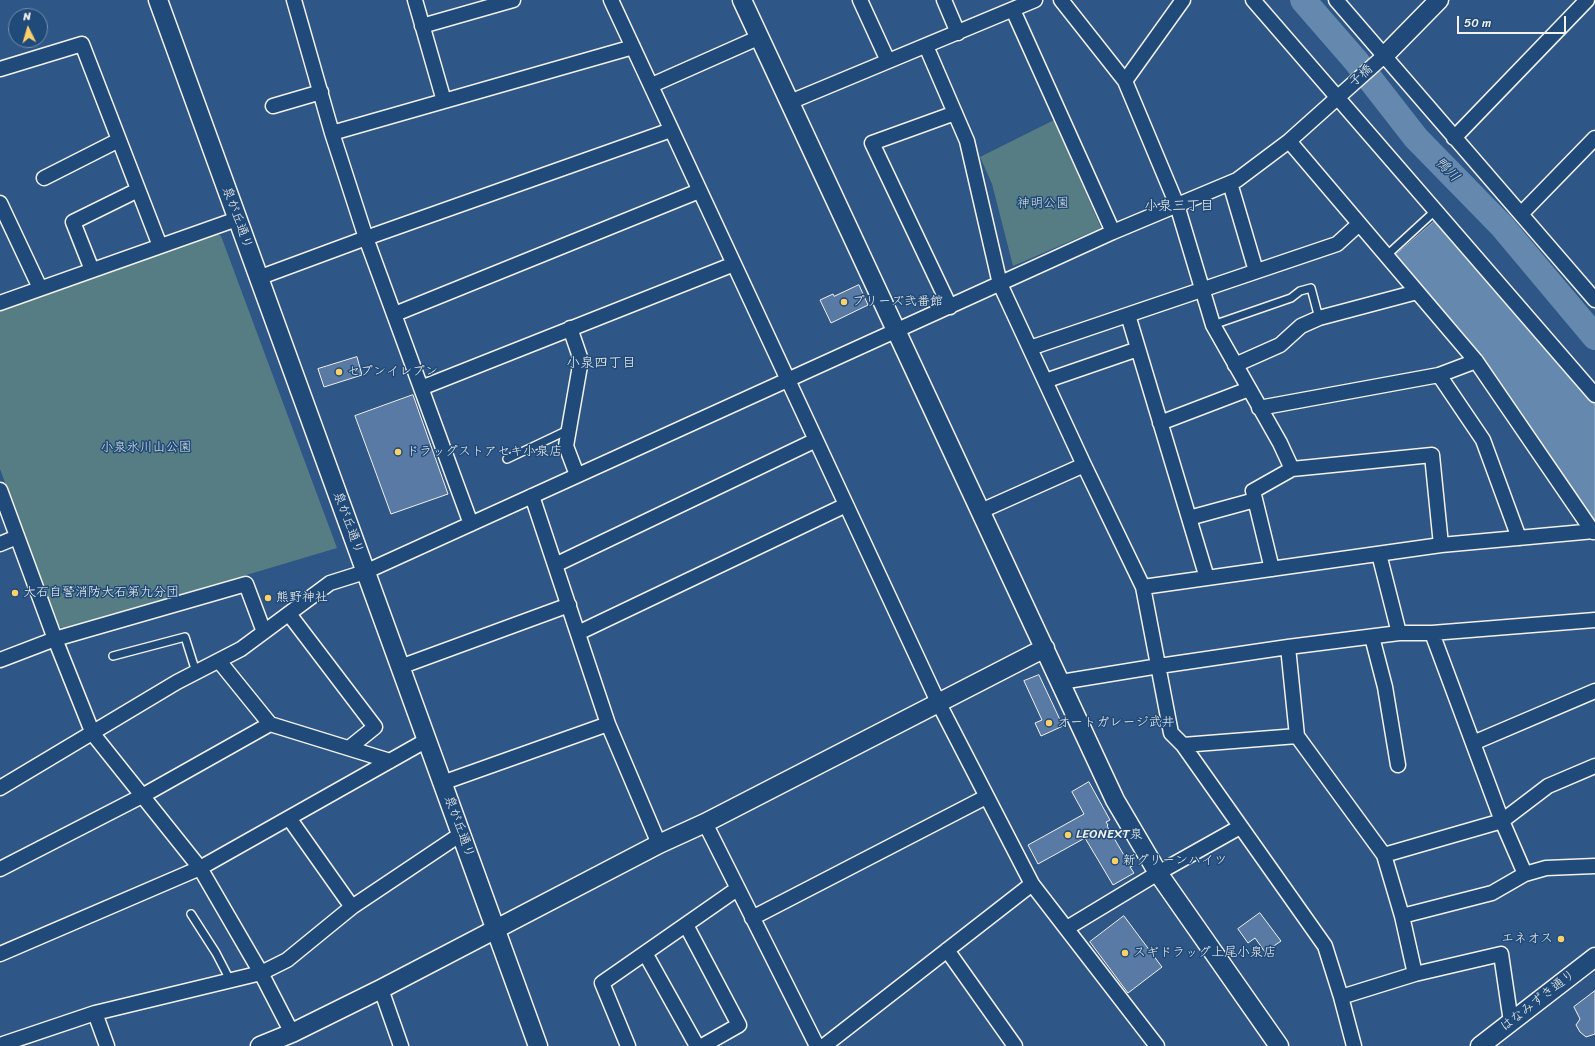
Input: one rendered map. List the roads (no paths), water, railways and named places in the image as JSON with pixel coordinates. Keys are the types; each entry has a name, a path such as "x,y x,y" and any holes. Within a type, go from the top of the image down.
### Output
{"street":[{"name":"泉が丘通り","path":"158,0 538,1046"},
{"path":"294,0 332,133 366,238 471,524"},
{"path":"415,0 444,101"},
{"path":"422,26 513,0"},
{"path":"611,0 652,85 699,191 938,702 986,797 1032,884 1157,1046"},
{"path":"742,0 1115,800 1158,873 1278,1046"},
{"path":"860,0 888,61"},
{"path":"944,0 958,33"},
{"path":"790,102 1035,0"},
{"path":"1061,0 1125,81 1177,205 1212,325 1280,443 1292,469"},
{"path":"1125,81 1183,0"},
{"path":"1253,0 1338,96 1595,395"},
{"path":"1336,0 1454,138 1592,291"},
{"path":"1384,56 1439,0"},
{"path":"1454,138 1588,0"},
{"path":"1013,10 1113,232"},
{"path":"652,85 760,37"},
{"path":"0,69 82,44 160,246"},
{"path":"926,46 967,141 1000,284 1084,465 1143,587 1171,733 1183,745 1325,946 1354,1046"},
{"path":"332,133 633,47"},
{"name":"子橋","path":"0,788 93,734 177,682 242,649 330,583 366,572 1113,232 1237,180 1289,141 1384,56"},
{"path":"273,106 321,92"},
{"path":"950,307 872,142 955,113"},
{"path":"258,278 366,238 671,130"},
{"path":"1521,214 1595,138"},
{"path":"44,178 119,140"},
{"path":"1289,141 1476,361 1594,532"},
{"path":"1230,183 1256,271"},
{"path":"92,270 72,222 138,190"},
{"path":"395,314 699,191"},
{"path":"0,203 40,288"},
{"path":"0,302 237,219"},
{"path":"1030,348 1337,244 1359,224"},
{"path":"421,388 734,264"},
{"path":"1235,365 1280,345 1301,326 1319,318 1417,292"},
{"path":"1128,315 1207,578"},
{"path":"570,328 581,360 566,446 577,475"},
{"path":"1045,381 1138,349"},
{"path":"1260,408 1439,375 1476,361"},
{"path":"1439,375 1483,440 1519,538"},
{"path":"1160,423 1248,388"},
{"path":"556,565 816,440"},
{"path":"1272,569 1253,491 1292,469 1432,455 1441,545"},
{"path":"981,511 1084,465"},
{"path":"0,490 55,639 93,734 200,868 261,973 292,1033"},
{"path":"532,496 608,724 659,844"},
{"path":"1189,518 1255,500"},
{"path":"578,634 846,505"},
{"path":"1143,587 1441,545 1594,532"},
{"path":"0,544 17,537"},
{"path":"1379,554 1399,633"},
{"path":"0,660 55,639 246,584 264,632"},
{"path":"400,667 569,605"},
{"path":"289,614 375,727 350,748"},
{"path":"1061,682 1288,647 1399,633 1432,633 1595,620"},
{"path":"1432,633 1502,821 1525,874"},
{"path":"1372,637 1385,687 1398,765"},
{"path":"1288,647 1297,736 1384,855 1402,916 1415,974"},
{"path":"260,1046 292,1033 380,989 659,844 705,823 1045,648"},
{"path":"219,661 270,724 390,761"},
{"path":"1473,743 1595,691"},
{"path":"0,869 142,796 270,724"},
{"path":"442,783 608,724"},
{"path":"1183,745 1297,736"},
{"path":"0,954 200,868 427,740"},
{"path":"1384,855 1502,821 1548,786 1595,766"},
{"path":"752,918 986,797"},
{"path":"289,818 352,907"},
{"path":"705,823 817,1046"},
{"path":"1067,928 1158,873 1240,827"},
{"path":"2,1042 95,1013 261,973 287,960 352,907 461,834"},
{"path":"1402,916 1492,893 1525,874 1546,868 1595,866"},
{"path":"824,1046 1032,884"},
{"path":"628,1046 602,983 737,889"},
{"path":"686,925 739,1025 702,1046"},
{"path":"947,950 1015,1046"},
{"path":"645,953 697,1046"},
{"path":"1341,997 1415,974 1501,954 1511,1022"},
{"name":"はなみずき通り","path":"1480,1046 1595,957"},
{"path":"380,989 401,1046"},
{"path":"95,1013 107,1046"}],"lane":[{"path":"1386,256 1436,210"},
{"path":"1212,325 1291,298 1300,291 1310,288 1319,318"},
{"path":"507,459 569,430"},
{"path":"113,656 185,637 196,672"},
{"path":"190,914 216,953 230,980"}],"water":[{"path":"1435,221 1595,405 1595,521 1592,520 1482,357 1396,255"}],"waterway":[{"name":"鴨川","path":"1303,0 1356,61 1416,138 1502,226 1595,337"}],"place":[{"name":"ブリーズ弐番館","path":"844,302"},
{"name":"セブンイレブン","path":"339,372"},
{"name":"ドラッグストアセキ小泉店","path":"398,452"},
{"name":"大石自警消防大石第九分団","path":"15,593"},
{"name":"熊野神社","path":"268,598"},
{"name":"オートガレージ武井","path":"1049,723"},
{"name":"LEONEXT泉","path":"1068,835"},
{"name":"新グリーンハイツ","path":"1115,861"},
{"name":"エネオス","path":"1561,939"},
{"name":"スギドラッグ上尾小泉店","path":"1125,953"}],"district":[{"name":"小泉三丁目","path":"1179,206"},
{"name":"小泉四丁目","path":"601,363"}],"park label":[{"name":"神明公園","path":"1043,204"},
{"name":"小泉氷川山公園","path":"146,448"}]}
